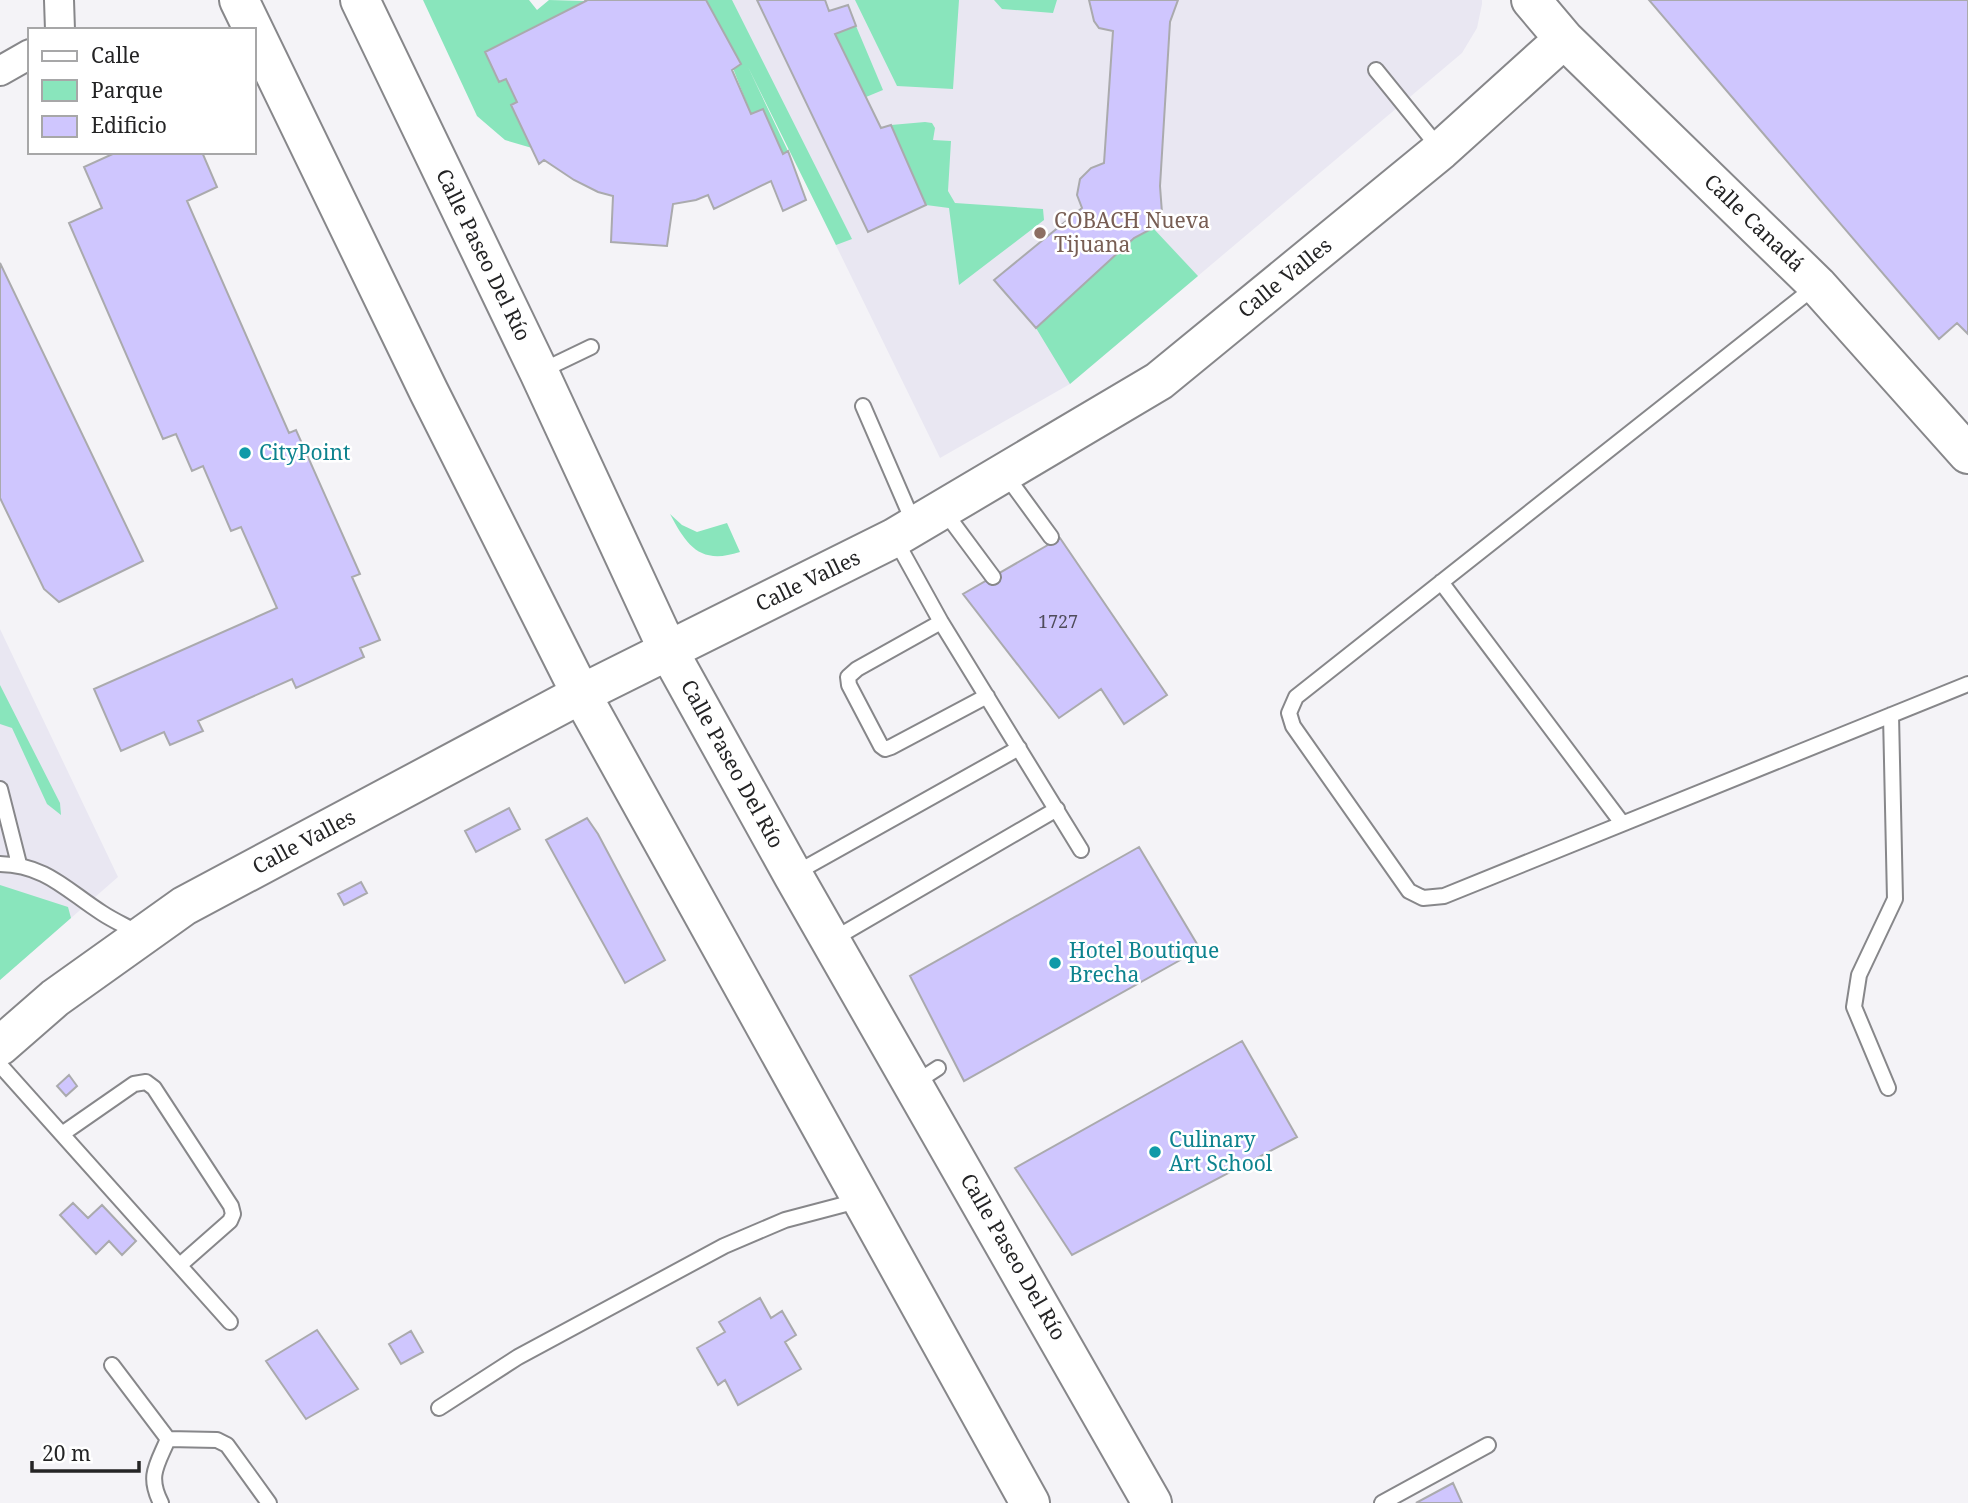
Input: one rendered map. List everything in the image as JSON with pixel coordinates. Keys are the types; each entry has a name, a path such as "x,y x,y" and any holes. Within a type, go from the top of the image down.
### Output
{"main road":[{"path":"239,0 253,28"},
{"name":"Calle Paseo Del Río","path":"360,0 539,372 668,650 831,940 926,1076 1152,1503"},
{"name":"Calle Canadá","path":"1531,0 1564,38 1817,285 1968,454"},
{"path":"256,35 429,392 581,694 1030,1503"},
{"name":"Calle Valles","path":"0,1046 55,998 184,906 581,694 918,525 1158,381 1441,150 1564,38"}],"street":[{"path":"59,0 60,28"},
{"path":"0,71 28,55"}],"lane":[{"path":"1376,70 1441,150"},
{"path":"1817,285 1296,697 1289,713 1293,726 1409,891 1423,898 1444,896 1968,684"},
{"path":"539,372 591,347"},
{"path":"863,406 918,525 941,622 1081,850"},
{"path":"1004,473 1051,537"},
{"path":"918,525 993,577"},
{"path":"1441,582 1622,823"},
{"path":"941,622 857,669 848,677 849,685 881,746 885,749 891,747 987,696"},
{"path":"1888,1088 1854,1007 1859,975 1895,899 1891,715"},
{"path":"793,874 1019,748"},
{"path":"0,789 19,864"},
{"path":"831,940 1056,809"},
{"path":"0,864 19,864 57,880 102,913 143,935"},
{"path":"0,1065 230,1322"},
{"path":"62,1134 134,1084 146,1082 154,1088 231,1206 233,1214 230,1220 180,1265"},
{"path":"439,1408 518,1357 724,1246 785,1220 863,1200"},
{"path":"112,1365 168,1440"},
{"path":"161,1503 156,1494 153,1475 168,1440"},
{"path":"168,1440 217,1440 228,1445 269,1503"},
{"path":"1382,1503 1488,1445"}],"shaded area":[{"name":"COBACH Nueva Tijuana","path":"716,0 1482,0 1482,4 1477,28 1462,53 1070,384 940,458"},
{"path":"0,629 118,877 0,980"}],"green space":[{"path":"423,0 529,0 537,10 549,0 586,1 506,79 517,102 511,105 532,148 505,140 477,116"},
{"path":"706,0 732,0 852,239 836,245 748,67 788,151 783,154 763,109 751,114"},
{"path":"855,0 959,0 953,89 897,86"},
{"path":"994,0 1057,0 1053,13 1002,9"},
{"path":"856,26 883,90 866,97 835,34"},
{"path":"932,123 935,128 933,140 951,141 948,191 955,203 1043,209 1044,220 959,285 949,208 926,205 891,125"},
{"path":"1153,228 1198,276 1070,384 1036,328 1134,238"},
{"path":"670,514 682,525 697,532 727,523 740,552 715,556 696,550 682,535"},
{"path":"0,685 60,803 61,815 47,804 12,728 0,724"},
{"path":"0,885 68,907 71,918 0,980"}],"building":[{"path":"585,0 706,0 741,64 732,70 751,114 763,109 783,154 788,151 806,200 783,211 771,181 714,209 708,195 673,204 667,246 611,242 613,196 574,180 544,160 539,164 511,105 517,102 506,79 499,82 485,52"},
{"path":"757,0 825,0 829,11 848,5 856,26 835,34 881,128 891,125 926,205 868,232"},
{"path":"1089,0 1178,0 1170,22 1160,186 1162,213 1153,228 1134,238 1036,328 994,280 1082,208 1077,195 1080,179 1091,168 1104,163 1113,31 1099,28 1094,21"},
{"path":"1649,0 1968,0 1968,334 1957,323 1939,339"},
{"name":"CityPoint","path":"113,154 203,154 217,187 187,201 289,433 296,430 360,574 352,577 380,640 360,648 364,657 296,688 292,679 198,721 203,731 170,745 164,732 121,751 94,689 277,608 241,527 231,531 203,466 192,471 176,434 163,439 69,223 102,208 84,167"},
{"path":"0,263 143,561 59,602 44,589 0,498"},
{"path":"1060,538 1167,695 1124,724 1101,689 1059,718 963,594"},
{"path":"509,808 520,829 476,852 465,831"},
{"path":"587,818 665,960 625,983 546,840"},
{"name":"Hotel Boutique Brecha","path":"1139,847 1200,949 964,1081 910,976"},
{"path":"361,882 367,893 344,905 338,894"},
{"name":"Culinary Art School","path":"1242,1041 1297,1137 1072,1255 1015,1168"},
{"path":"69,1075 77,1086 66,1096 57,1086"},
{"path":"73,1203 88,1218 102,1205 136,1241 122,1255 109,1241 96,1254 60,1215"},
{"path":"760,1298 771,1318 782,1311 796,1335 785,1342 801,1369 738,1405 725,1380 718,1385 697,1348 725,1332 719,1322"},
{"path":"317,1330 358,1389 306,1419 266,1361"},
{"path":"411,1331 423,1352 401,1364 389,1344"},
{"path":"1453,1483 1462,1503 1416,1503"}],"place":[{"name":"COBACH Nueva Tijuana","path":"1040,233"},
{"name":"CityPoint","path":"245,453"},
{"name":"Hotel Boutique Brecha","path":"1055,963"},
{"name":"Culinary Art School","path":"1155,1152"}]}
